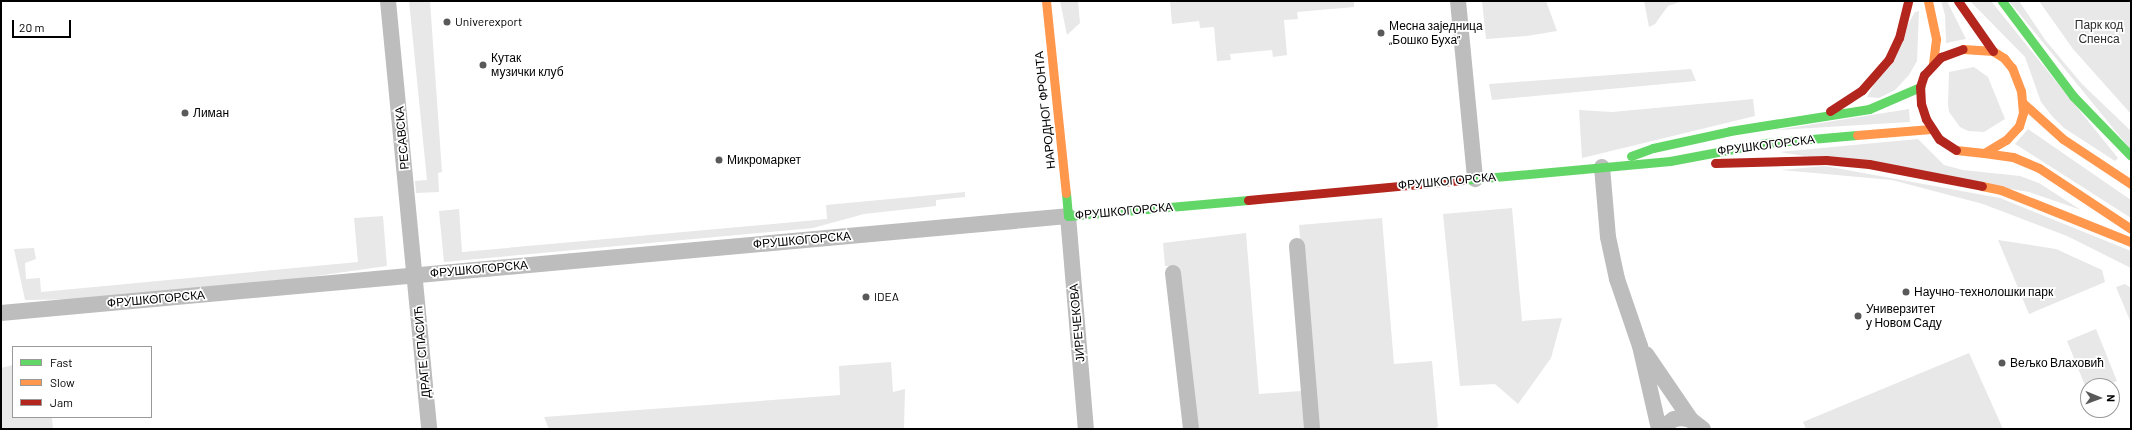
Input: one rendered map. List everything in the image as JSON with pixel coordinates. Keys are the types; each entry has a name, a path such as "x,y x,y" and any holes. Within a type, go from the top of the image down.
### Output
{"main road":[{"name":"НАРОДНОГ ФРОНТА","path":"1046,1 1068,216"},
{"path":"1820,116 1849,101 1880,71 1899,38 1908,1"},
{"path":"1928,1 1936,39 1933,65"},
{"path":"1958,1 1994,51 2004,58 2012,68 2023,103 2019,126 2006,140 1984,153"},
{"path":"2002,1 2073,96 2131,156"},
{"path":"1994,51 1963,49 1941,57 1933,65 1920,86 1921,104 1931,129 1939,139 1959,152 1984,153 2013,157 2039,168 2131,229"},
{"name":"ФРУШКОГОРСКА","path":"1602,167 1654,148 1730,131 1869,109 1892,101 1920,86"},
{"path":"2023,103 2063,138 2131,184"},
{"name":"ФРУШКОГОРСКА","path":"1068,216 1670,161 1765,144 1931,129"},
{"path":"1670,161 1720,163 1782,160 1870,164 2001,190 2131,242"}],"street":[{"name":"РЕСАВСКА","path":"388,1 415,274"},
{"path":"1458,1 1475,179"},
{"path":"1602,167 1608,237 1624,304 1640,346 1660,429 1674,420 1697,424"},
{"name":"ФРУШКОГОРСКА","path":"1,313 415,274 1068,216"},
{"name":"ЈИРЕЧЕКОВА","path":"1068,216 1086,429"},
{"path":"1297,246 1312,429"},
{"name":"ДРАГЕ СПАСИЋ","path":"415,274 429,429"},
{"path":"1173,274 1191,429"},
{"path":"1640,346 1697,424"}],"green space":[{"path":"409,1 430,1 442,172 438,173 439,192 416,193 415,181 427,180"},
{"path":"1060,1 1078,1 1080,23 1067,35"},
{"path":"1170,1 1354,1 1354,7 1297,12 1298,19 1284,20 1287,55 1273,57 1272,50 1230,54 1231,60 1217,61 1214,27 1200,28 1199,21 1172,24"},
{"path":"1482,1 1546,1 1557,31 1527,36 1486,39"},
{"path":"1644,1 1683,1 1668,6 1655,24 1649,27"},
{"path":"1941,1 1947,1 1966,39 1946,43 1945,15"},
{"path":"1970,1 1991,1 2118,158 2115,161 2064,128 2052,116 2041,102 2025,57"},
{"path":"2009,1 2019,1 2046,41 2082,84 2131,131 2131,150"},
{"name":"Парк код Спенса","path":"2039,1 2131,1 2131,114 2073,49"},
{"path":"1919,11 1917,61 1909,75 1895,90 1879,98 1867,97 1915,12"},
{"path":"1974,67 1988,77 2005,119 1984,132 1968,131 1960,127 1949,112 1949,72"},
{"path":"1691,69 1696,81 1492,100 1489,84"},
{"path":"1753,99 1755,116 1582,158 1579,110 1612,112"},
{"path":"1909,109 1910,122 1776,130"},
{"path":"2028,129 2131,200 2131,218 2015,144"},
{"path":"1918,139 1944,165 1963,170 2020,176 2039,183 2081,210 2029,192 1779,152"},
{"path":"1825,166 2000,198 2131,251 2131,268 2067,236 1983,204 1892,180 1781,170"},
{"path":"965,192 965,197 936,200 936,206 864,214 813,228 444,262 439,211 459,209 462,252 827,219 826,205"},
{"path":"1512,208 1522,321 1562,318 1551,358 1518,404 1495,384 1460,386 1443,214"},
{"path":"383,216 387,266 160,298 25,300 14,249 34,248 36,259 25,263 26,279 40,278 41,292 358,262 354,218"},
{"path":"1382,218 1394,364 1432,361 1438,427 1432,429 1316,429 1299,225"},
{"path":"1246,233 1259,394 1301,391 1308,429 1194,429 1175,266 1165,266 1163,243"},
{"path":"1998,240 2056,249 2102,270 2105,282 2029,314"},
{"path":"2125,284 2131,288 2131,323 2116,287"},
{"path":"2096,329 2116,378 2082,378 2067,341"},
{"path":"1969,353 2003,429 1806,429 1803,422"},
{"path":"891,362 893,392 905,389 904,429 549,429 544,417 840,395 839,366"},
{"path":"12,365 12,418 52,418 53,429 1,429 1,368"}],"traffic: fast":[{"path":"2002,1 2073,96 2131,156"},
{"path":"1631,156 1653,148 1730,131 1869,109 1920,87"},
{"path":"1462,180 1670,161 1765,143 1857,135"},
{"path":"1066,193 1068,216 1248,200"}],"traffic: slow":[{"path":"1046,1 1066,193"},
{"path":"1928,1 1936,39 1933,65"},
{"path":"1956,150 1984,153 2006,140 2019,126 2023,113 2021,91 2012,68 2004,58 1993,51 1963,49"},
{"path":"2023,103 2063,139 2131,184"},
{"path":"1857,135 1931,129"},
{"path":"1984,153 2013,157 2039,168 2131,229"},
{"path":"1982,186 2001,190 2131,242"}],"traffic: jam":[{"path":"1830,111 1862,90 1889,59 1899,38 1908,1"},
{"path":"1958,1 1993,51"},
{"path":"1956,150 1939,139 1926,119 1921,104 1920,87 1924,75 1941,57 1963,49"},
{"path":"1715,163 1826,160 1869,164 1982,186"},
{"path":"1248,200 1462,180"}],"place":[{"name":"Univerexport","path":"447,22"},
{"name":"Месна заједница „Бошко Буха”","path":"1381,33"},
{"name":"Кутак музички клуб","path":"483,65"},
{"name":"Лиман","path":"185,113"},
{"name":"Микромаркет","path":"719,160"},
{"name":"Научно-технолошки парк","path":"1906,292"},
{"name":"IDEA","path":"866,297"},
{"name":"Универзитет у Новом Саду","path":"1858,316"},
{"name":"Вељко Влаховић","path":"2002,363"}]}
